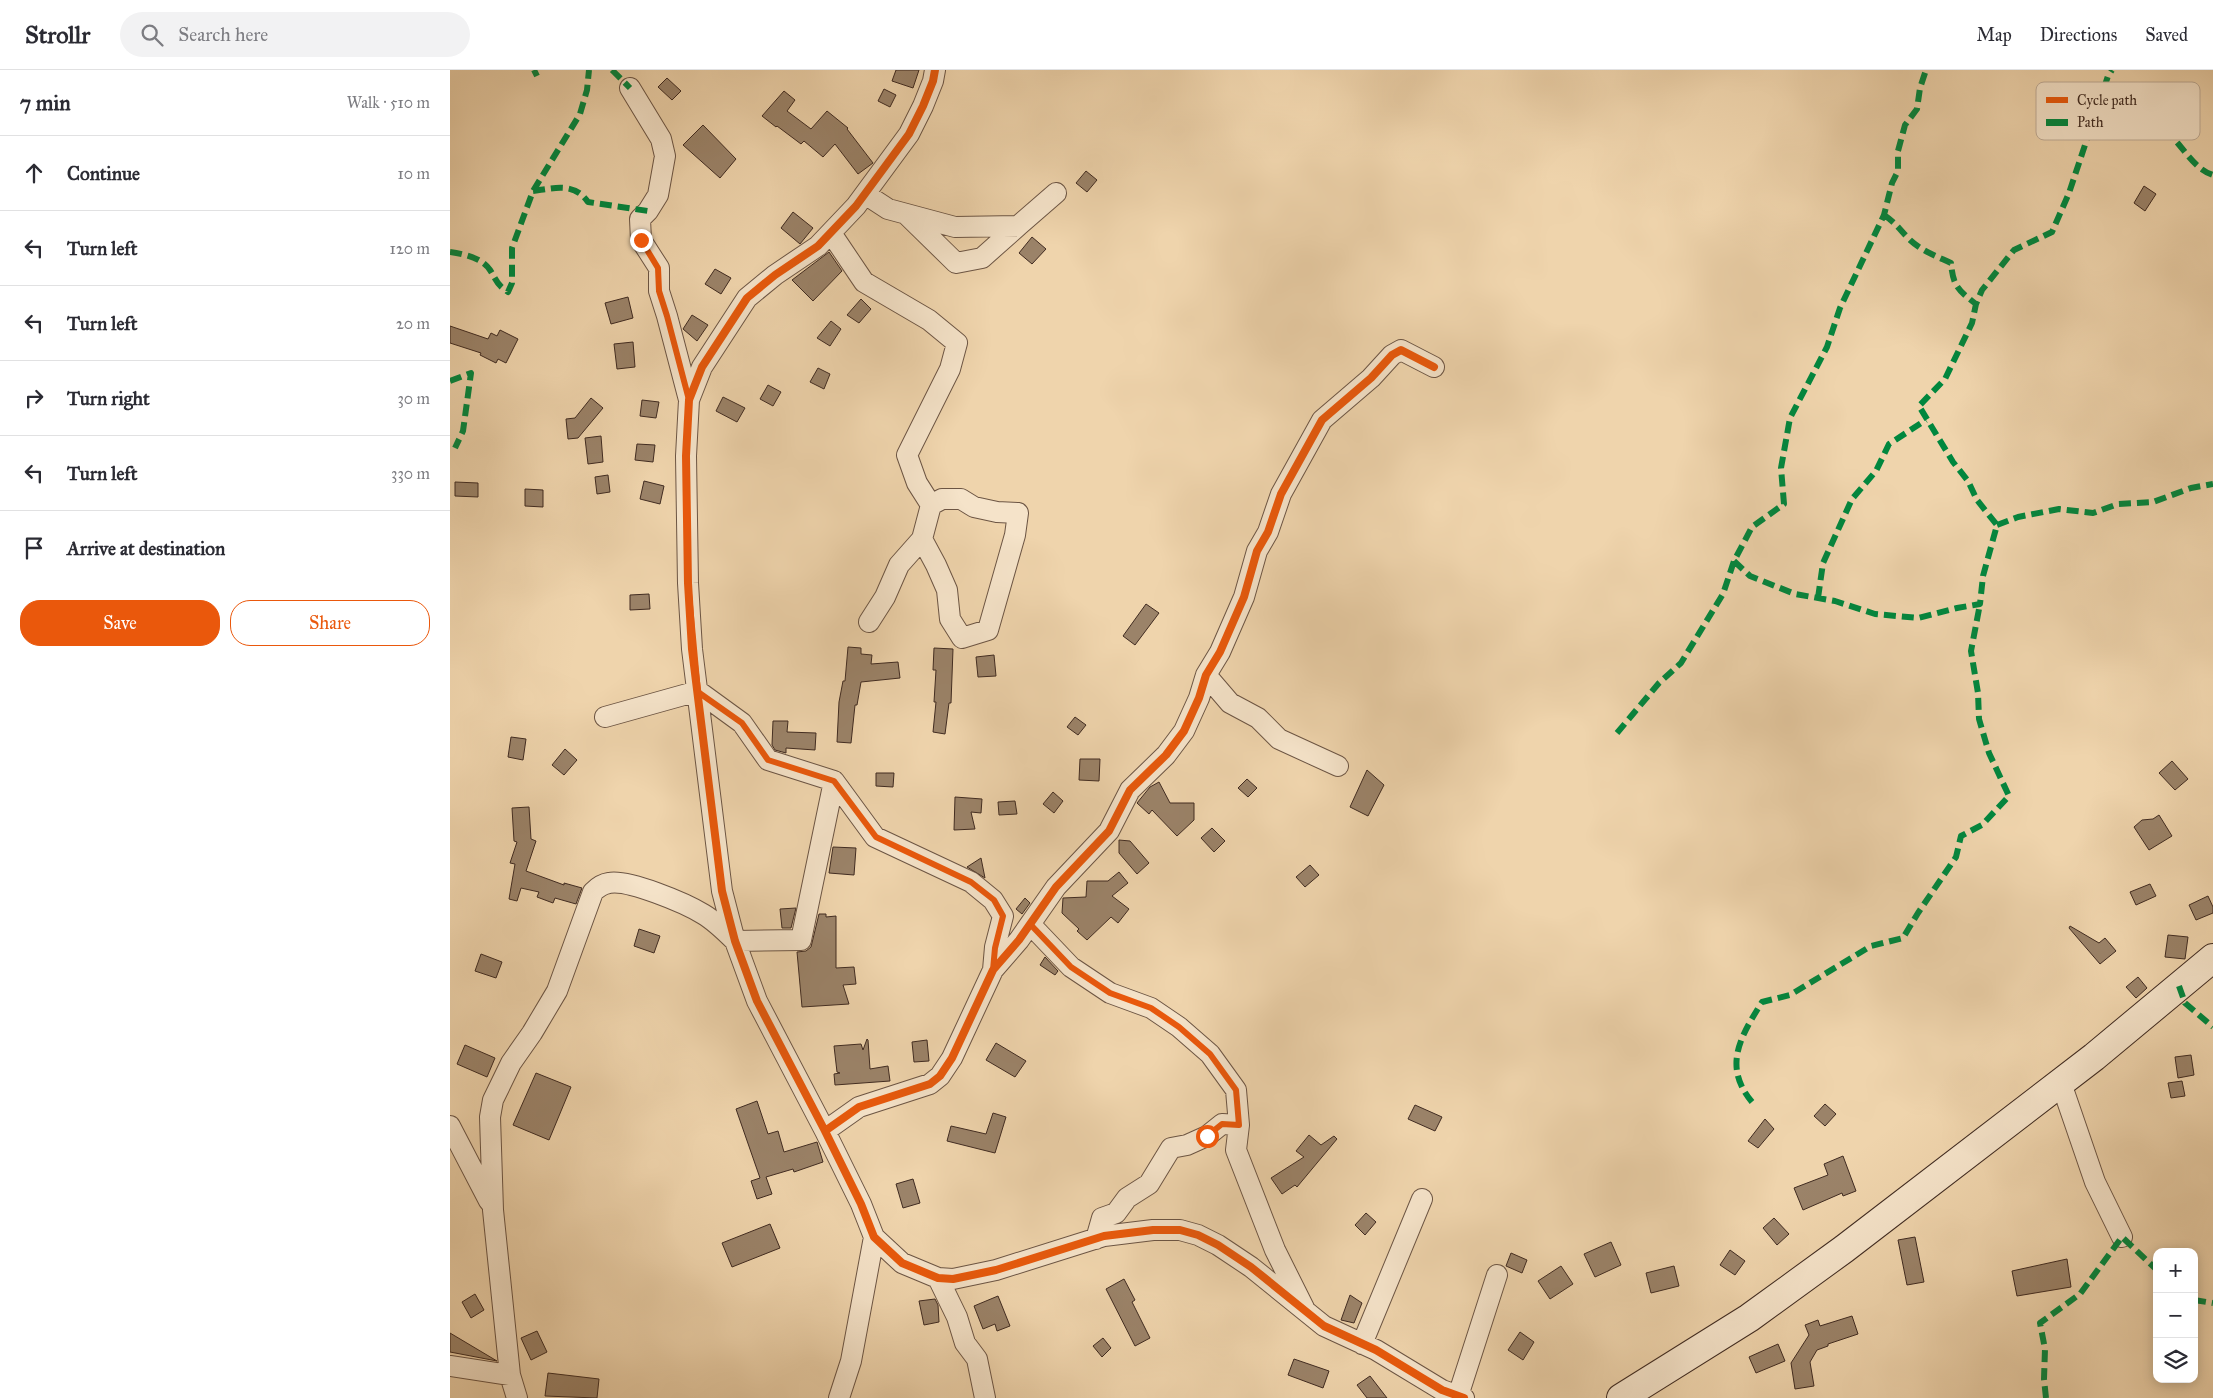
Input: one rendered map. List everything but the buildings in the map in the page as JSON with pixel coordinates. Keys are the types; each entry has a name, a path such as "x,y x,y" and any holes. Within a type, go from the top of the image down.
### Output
{"street":[{"path":"689,400 702,367 747,298 775,274 818,246 865,194 909,134 924,106 935,70"},
{"path":"630,88 661,139 665,156 658,195 648,212 640,219 641,240 658,268 659,291 689,400 686,456 688,583 698,692 722,891 735,941 757,1001 825,1131 861,1204 874,1237 902,1263 938,1278 953,1279 989,1272 1096,1239 1154,1230 1180,1230 1198,1235 1218,1245 1251,1267 1329,1329 1362,1344 1442,1390 1461,1397 1498,1275"},
{"path":"906,214 956,263 982,258 1056,193"},
{"path":"865,194 888,209 955,226 1018,226"},
{"path":"831,232 864,282 929,320 956,343 950,368 907,455 917,483 931,505"},
{"path":"825,1131 859,1107 930,1084 936,1080 952,1058 993,970 1019,940 1056,887 1109,831 1130,790 1166,755 1184,731 1200,698 1206,675 1220,652 1241,605 1257,550 1268,532 1281,494 1322,420 1371,378 1392,355 1401,350 1434,367"},
{"path":"869,622 885,597 900,565 922,540 931,505 942,498 961,500 974,507 997,512 1018,513 988,630 962,638 950,619 947,590 922,540"},
{"path":"1206,675 1230,703 1258,718 1279,739 1338,766"},
{"path":"605,717 698,692"},
{"path":"698,692 742,723 768,760 834,781 876,837 971,882 994,900 1003,916 995,948 993,970"},
{"path":"517,1398 510,1375 493,1210 489,1140 490,1117 493,1100 511,1063 532,1033 557,991 593,892 600,885 610,882 621,882 651,892 703,914 735,941 801,940 834,781"},
{"path":"1030,924 1071,967 1110,993 1151,1008 1179,1027 1210,1054 1236,1090 1239,1125 1236,1150 1275,1250 1306,1312"},
{"path":"1621,1398 1748,1318 1844,1249 2061,1083 2213,958"},
{"path":"2061,1083 2095,1182 2122,1237"},
{"path":"1096,1239 1102,1218 1116,1213 1127,1198 1149,1184 1171,1148 1186,1145 1207,1136 1222,1124 1239,1125"},
{"path":"450,1126 493,1210"},
{"path":"1362,1344 1422,1199"},
{"path":"839,1398 851,1361 874,1237"},
{"path":"938,1278 957,1316 965,1343 977,1359 985,1398"},
{"path":"450,1366 510,1375"}],"marked path":[{"path":"534,70 537,76"},
{"path":"450,252 467,255 482,262 487,266 499,284 508,292 512,283 512,248 533,191 580,114 587,90 589,70"},
{"path":"612,70 630,88"},
{"path":"1617,733 1659,683 1681,663 1723,594 1734,561 1752,527 1784,504 1781,468 1790,418 1827,347 1840,308 1884,215 1892,183 1898,171 1898,151 1905,125 1917,109 1920,88 1926,70"},
{"path":"2106,82 2112,70"},
{"path":"1734,561 1750,576 1795,594 1835,601 1875,614 1918,618 1980,604 1983,576 1997,525 1977,500 1968,481 1953,462 1919,406 1945,379 1972,323 1976,304 1982,290 2014,250 2052,232 2069,193 2087,140"},
{"path":"2175,140 2200,168 2213,175"},
{"path":"533,191 556,188 570,189 577,191 588,202 648,211"},
{"path":"1884,215 1919,247 1951,263 1953,277 1958,287 1976,304"},
{"path":"450,381 471,373 463,431 455,448"},
{"path":"1818,598 1823,563 1852,499 1876,471 1889,444 1926,420"},
{"path":"1997,525 2018,517 2059,509 2093,513 2118,504 2153,502 2191,488 2213,484"},
{"path":"1752,1102 1743,1089 1736,1064 1738,1051 1747,1027 1762,1002 1790,995 1871,946 1903,938 1956,857 1961,836 1982,825 2009,796 1989,753 1979,719 1978,693 1971,651 1980,604"},
{"path":"2179,986 2185,1003 2213,1027"},
{"path":"2046,1398 2044,1379 2045,1349 2040,1323 2080,1294 2122,1237 2153,1266"},
{"path":"2198,1301 2213,1303"}],"cycle path":[{"path":"935,70 933,81 923,106 909,134 856,206 818,246 775,275 747,298 702,367 689,400 686,456 688,583 692,649 722,891 735,941 757,1001 825,1131 861,1204 874,1237 902,1263 938,1278 953,1279 996,1270 1104,1236 1153,1230 1180,1230 1198,1235 1218,1245 1251,1267 1324,1326 1376,1350 1442,1390 1464,1398"},
{"path":"825,1131 859,1107 930,1084 940,1076 952,1058 993,970 1019,940 1056,887 1109,831 1130,790 1166,755 1184,731 1199,698 1206,675 1220,652 1244,597 1257,551 1268,532 1281,494 1322,420 1371,378 1392,355 1401,350 1434,367"}],"route":[{"path":"641,240 658,268 659,291 689,400 686,456 688,583 692,649 698,692 742,723 768,760 834,781 876,837 971,882 994,900 1003,916 995,948 993,970 1030,924 1071,967 1110,993 1151,1008 1179,1027 1210,1054 1236,1090 1239,1125 1222,1124 1213,1129 1207,1136"}]}
